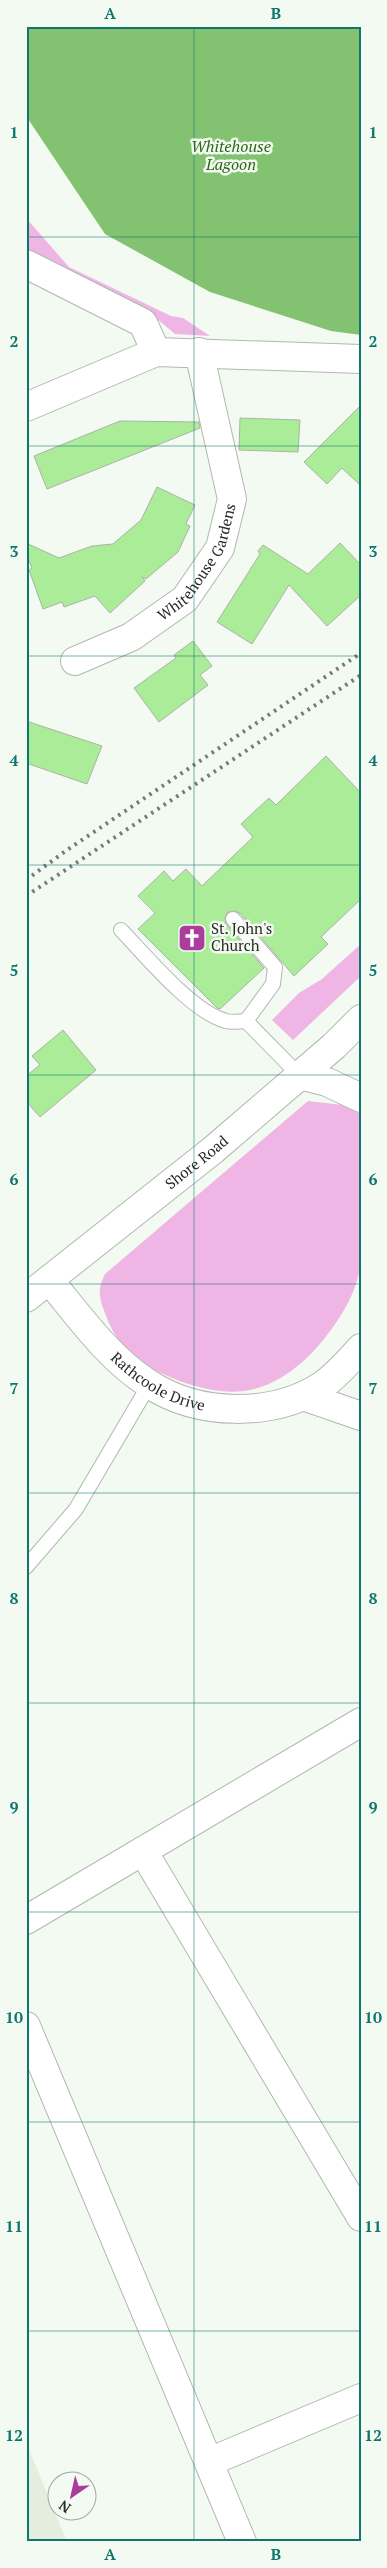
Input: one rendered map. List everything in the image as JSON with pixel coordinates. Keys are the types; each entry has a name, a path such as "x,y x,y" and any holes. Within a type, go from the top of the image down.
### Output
{"street":[{"path":"26,264 143,323 156,352"},
{"path":"26,407 156,352 361,359"},
{"name":"Whitehouse Gardens","path":"75,661 131,637 185,599 220,548 232,498 199,352"},
{"name":"Shore Road","path":"26,1298 213,1150 334,1046 361,1019"},
{"path":"299,1075 327,1082 361,1098"},
{"name":"Rathcoole Drive","path":"49,1280 106,1349 149,1384 181,1400 208,1407 240,1409 282,1403 303,1396 323,1385 342,1369 361,1348"},
{"path":"303,1396 361,1416"},
{"path":"26,1920 361,1722"},
{"path":"143,1851 361,2217"},
{"path":"26,2026 242,2542"},
{"path":"209,2462 361,2398"}],"lane":[{"path":"234,919 275,967 273,984 246,1021"},
{"path":"120,930 183,993 210,1014 228,1022 246,1021 299,1075"},
{"path":"26,1567 76,1509 149,1384"}],"shaded area":[{"path":"26,218 69,267 171,316 183,318 210,336 175,334 150,313 26,276"},
{"path":"361,944 361,976 293,1040 272,1020 299,993 322,979"},
{"path":"308,1101 343,1105 361,1114 361,1263 352,1294 344,1310 335,1325 308,1357 278,1379 256,1389 230,1392 214,1390 164,1375 136,1358 119,1341 111,1327 100,1298 101,1284 105,1274"},
{"path":"26,2442 48,2496 48,2520 58,2520 67,2542 26,2542"}],"water":[{"name":"Whitehouse Lagoon","path":"26,26 361,26 361,335 331,331 210,292 105,234 26,116"}],"building":[{"path":"361,405 361,486 342,468 327,484 304,462"},
{"path":"240,418 300,420 298,452 239,450"},
{"path":"120,421 199,422 200,428 47,489 34,456"},
{"path":"157,487 195,505 186,524 190,526 178,552 146,579 142,577 145,581 110,613 95,596 64,607 62,602 43,609 29,570 32,568 26,554 26,543 59,558 92,546 113,544 141,520"},
{"path":"340,543 361,565 361,595 327,626 289,585 252,644 217,622 260,554 258,551 263,545 308,574"},
{"path":"193,641 212,666 200,675 208,685 159,722 134,688 176,658 174,655"},
{"path":"26,721 102,746 87,784 26,763"},
{"path":"326,756 361,793 361,899 321,937 328,944 294,976 240,913 235,911 228,912 225,917 226,924 264,968 220,1009 217,1008 138,929 155,913 138,896 164,871 173,881 186,869 202,886 253,837 241,824 269,798 276,805"},
{"path":"63,1030 96,1070 40,1117 26,1101 26,1076 40,1065 32,1056"}],"railway":[{"path":"26,880 67,850 361,653"},
{"path":"26,896 361,675"}],"place":[{"name":"St. John's Church","path":"192,938"}]}
